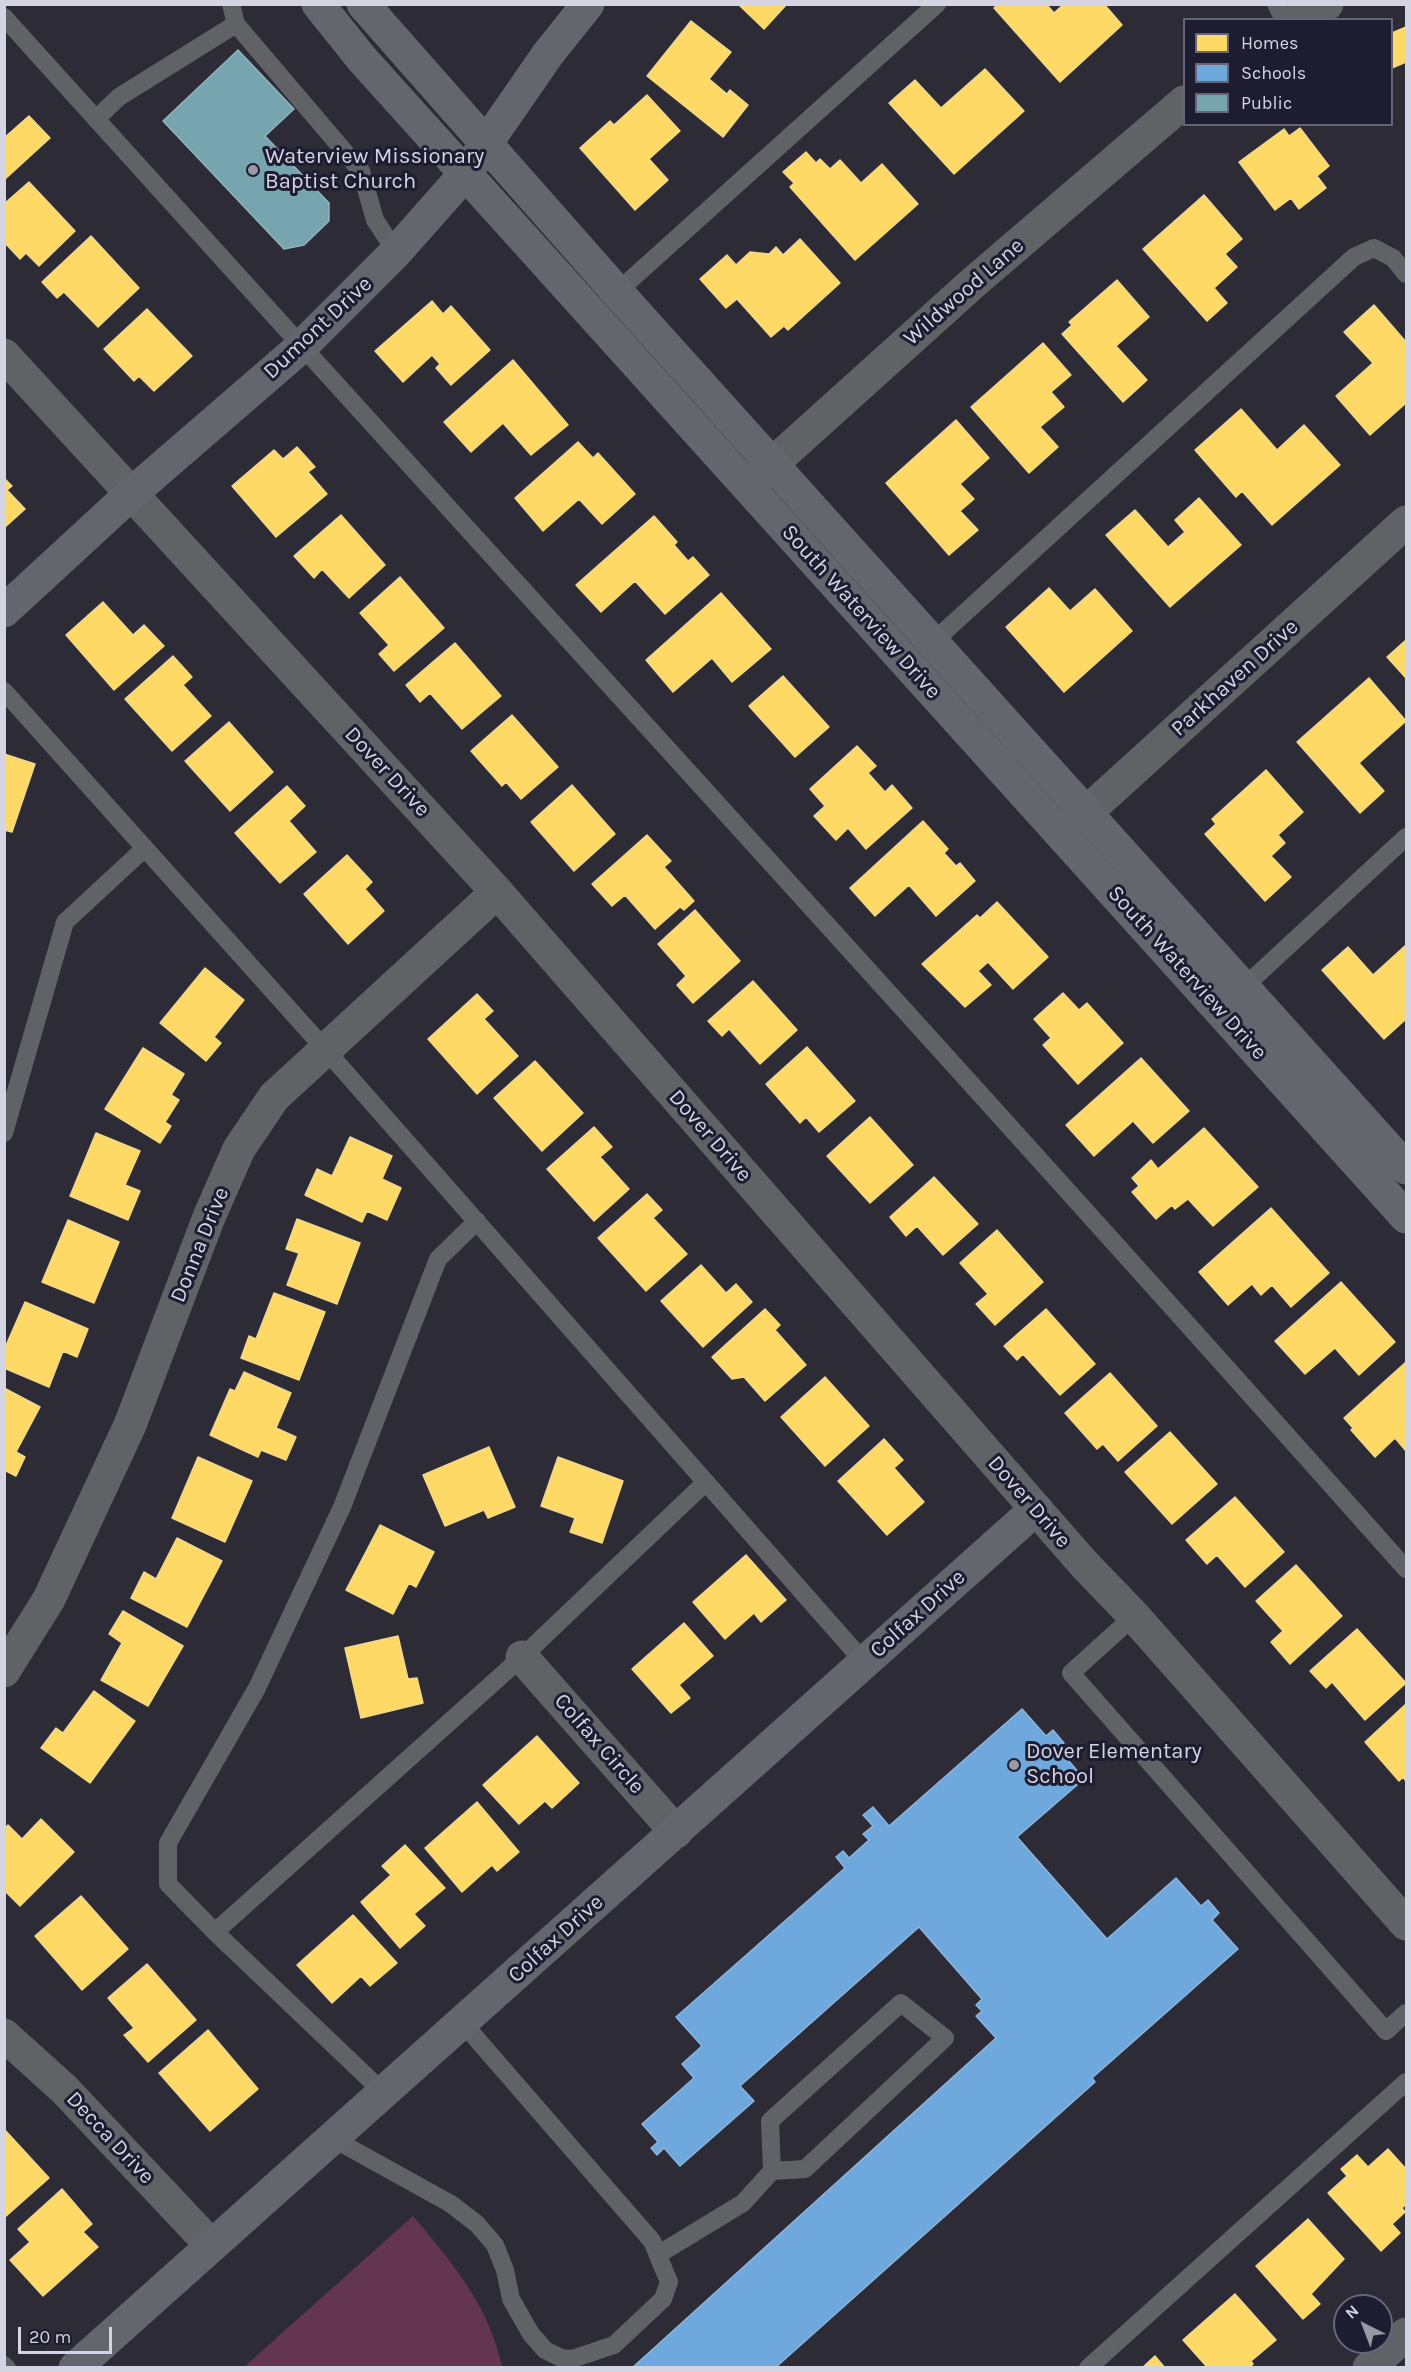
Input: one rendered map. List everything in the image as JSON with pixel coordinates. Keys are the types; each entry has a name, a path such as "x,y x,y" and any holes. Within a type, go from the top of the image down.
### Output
{"street":[{"name":"South Waterview Drive","path":"318,4 362,59 465,174 1063,834 1407,1218"},
{"name":"South Waterview Drive","path":"363,4 617,292 1404,1159"},
{"name":"Dumont Drive","path":"4,611 131,494 301,347 396,252 465,174 548,54 588,4"},
{"path":"1301,18 1327,4"},
{"name":"Wildwood Lane","path":"747,486 974,282 1183,104"},
{"name":"Dover Drive","path":"4,355 497,892 1036,1509 1407,1924"},
{"name":"Parkhaven Drive","path":"1063,834 1407,522"},
{"name":"Donna Drive","path":"4,1671 49,1599 130,1425 209,1217 239,1149 274,1096 497,892"},
{"path":"1374,1181 1404,1159"},
{"name":"Colfax Drive","path":"75,2367 1036,1509"},
{"name":"Colfax Circle","path":"522,1657 676,1832"},
{"name":"Decca Drive","path":"4,2035 64,2089 211,2245"},
{"path":"1369,2367 1407,2334"}],"lane":[{"path":"231,4 236,24 361,171 375,219 396,252"},
{"path":"617,292 937,4"},
{"path":"1276,4 1283,18"},
{"path":"4,17 301,347 1107,1232 1407,1569"},
{"path":"96,119 119,97 236,24"},
{"path":"934,641 1354,257 1374,248 1393,258 1407,274"},
{"path":"4,691 324,1048 864,1662"},
{"path":"1245,986 1407,837"},
{"path":"4,1133 65,922 145,848"},
{"path":"384,2093 215,1932 168,1884 168,1843 256,1688 342,1507 438,1259 477,1221"},
{"path":"215,1932 522,1657 706,1482"},
{"path":"1134,1616 1071,1673 1386,2031 1407,2013"},
{"path":"659,2254 743,2203 772,2171 804,2169 945,2038 901,2003 770,2121 772,2171"},
{"path":"332,2138 451,2204 477,2224 495,2245 511,2299 531,2334 561,2363 614,2345 663,2299 669,2282 659,2254 652,2241 462,2022"},
{"path":"1088,2367 1407,2082"}],"shaded area":[{"path":"413,2216 442,2250 467,2286 488,2324 502,2367 244,2367"}],"building: Homes":[{"path":"738,4 787,4 764,29"},
{"path":"998,4 1046,4 1054,13 1064,4 1104,4 1122,25 1060,82 994,8"},
{"path":"691,21 731,52 709,79 727,94 730,90 748,105 723,137 647,76"},
{"path":"1406,27 1406,62 1393,68 1393,33"},
{"path":"985,69 1024,111 954,174 889,103 915,80 941,108"},
{"path":"647,95 680,131 649,159 668,180 635,210 580,148 610,121 614,125"},
{"path":"29,116 50,138 4,180 4,138"},
{"path":"1300,128 1329,166 1317,176 1326,188 1299,209 1291,198 1275,210 1239,162 1284,129 1289,136"},
{"path":"806,152 816,163 820,159 830,169 840,160 861,183 882,164 918,204 855,260 790,187 794,183 783,172"},
{"path":"29,182 75,231 39,266 26,253 20,259 4,242 4,204"},
{"path":"1204,195 1242,239 1225,254 1237,267 1214,288 1227,303 1207,321 1143,249"},
{"path":"91,236 139,288 98,327 64,292 57,298 42,282"},
{"path":"800,239 840,283 788,330 784,326 771,337 737,299 726,308 700,279 727,255 736,265 750,252 769,254 776,247 783,255"},
{"path":"1117,280 1149,317 1116,346 1147,380 1123,402 1062,334 1072,325 1069,322"},
{"path":"432,301 443,314 451,306 490,350 451,385 436,368 440,364 432,355 403,382 375,351"},
{"path":"1374,305 1406,342 1406,403 1370,435 1336,396 1373,363 1344,332"},
{"path":"147,309 192,356 154,391 139,376 134,381 104,349"},
{"path":"1043,343 1071,375 1051,392 1064,407 1040,427 1058,447 1029,473 971,407"},
{"path":"513,360 568,425 531,455 503,423 471,452 444,422"},
{"path":"1241,409 1277,450 1304,425 1340,465 1272,525 1242,491 1236,497 1195,450"},
{"path":"956,420 989,458 960,484 974,499 960,511 978,530 949,555 886,483"},
{"path":"578,442 593,458 598,453 635,494 602,524 579,499 543,531 515,498"},
{"path":"297,447 315,467 308,472 327,494 276,537 232,486 274,450 283,459"},
{"path":"4,478 12,486 7,490 25,509 4,528"},
{"path":"1199,498 1241,545 1170,607 1106,535 1135,510 1168,547 1185,532 1175,520"},
{"path":"341,515 385,565 349,598 322,569 314,578 294,556"},
{"path":"654,516 677,542 674,545 688,561 693,557 709,575 665,614 635,581 601,612 576,585"},
{"path":"400,577 444,628 394,671 379,654 389,645 360,613"},
{"path":"1049,588 1070,611 1095,589 1132,631 1064,692 1006,627"},
{"path":"721,593 771,649 732,682 712,658 673,692 646,660"},
{"path":"103,602 133,635 144,625 164,646 114,690 66,635"},
{"path":"1406,640 1406,678 1387,657"},
{"path":"455,643 501,696 462,729 430,693 420,702 406,685"},
{"path":"173,656 192,677 183,685 211,716 172,751 125,699"},
{"path":"783,676 829,727 795,757 749,706"},
{"path":"1369,678 1406,721 1359,763 1384,791 1360,813 1297,742"},
{"path":"512,715 558,767 521,799 506,782 502,786 471,751"},
{"path":"229,722 273,772 230,811 185,761"},
{"path":"857,746 876,766 868,773 885,792 892,785 912,808 866,849 848,828 836,840 814,816 825,806 810,789"},
{"path":"4,754 35,764 12,832 4,830"},
{"path":"1266,770 1303,812 1278,835 1285,843 1271,856 1291,877 1265,901 1205,834 1216,824 1212,819"},
{"path":"572,785 615,834 574,871 531,822"},
{"path":"287,786 305,806 289,821 316,852 280,883 235,833"},
{"path":"923,821 948,849 944,853 956,866 960,863 975,881 936,916 909,885 875,916 850,888"},
{"path":"647,835 671,861 664,867 694,901 684,910 680,907 655,929 625,895 612,906 592,884"},
{"path":"347,855 372,882 365,889 384,911 348,944 304,894"},
{"path":"997,902 1048,957 1013,989 988,962 978,971 991,985 965,1007 922,964 977,915 980,918"},
{"path":"695,910 740,961 693,1003 677,985 686,976 658,944"},
{"path":"1406,945 1406,1019 1384,1039 1322,970 1348,947 1373,975"},
{"path":"205,968 244,1000 214,1037 221,1043 206,1061 160,1023"},
{"path":"753,981 797,1030 760,1064 729,1029 722,1036 708,1021"},
{"path":"1063,993 1079,1010 1087,1003 1123,1043 1078,1084 1043,1045 1051,1038 1034,1019"},
{"path":"477,994 493,1011 484,1019 518,1056 477,1094 428,1039"},
{"path":"807,1047 855,1101 819,1132 806,1117 800,1123 766,1084"},
{"path":"143,1048 184,1074 171,1095 179,1100 165,1122 171,1126 160,1143 105,1109"},
{"path":"1141,1058 1189,1111 1153,1143 1133,1121 1094,1156 1066,1125"},
{"path":"535,1061 583,1113 542,1151 494,1098"},
{"path":"870,1117 913,1165 870,1203 827,1156"},
{"path":"594,1127 612,1147 600,1157 629,1189 594,1221 547,1169"},
{"path":"1204,1128 1258,1187 1213,1226 1188,1199 1175,1209 1172,1205 1156,1219 1132,1192 1139,1186 1132,1178 1151,1160 1158,1169"},
{"path":"96,1133 140,1151 125,1185 140,1191 128,1220 70,1196"},
{"path":"350,1137 392,1156 382,1179 401,1188 387,1220 367,1211 362,1222 305,1195 317,1169 332,1176"},
{"path":"934,1177 978,1224 943,1255 917,1226 906,1236 890,1217"},
{"path":"647,1194 662,1210 653,1218 687,1254 646,1291 598,1238"},
{"path":"1271,1208 1329,1273 1291,1307 1272,1285 1261,1295 1252,1284 1228,1305 1199,1272"},
{"path":"297,1219 360,1243 337,1304 287,1285 299,1253 286,1249"},
{"path":"68,1220 119,1242 94,1303 42,1282"},
{"path":"997,1230 1043,1282 995,1325 976,1304 988,1294 960,1263"},
{"path":"701,1265 726,1293 736,1284 752,1302 703,1347 661,1301"},
{"path":"1341,1282 1395,1342 1359,1375 1335,1348 1305,1374 1275,1341"},
{"path":"274,1293 325,1312 299,1380 241,1358 249,1336 256,1339"},
{"path":"25,1302 88,1329 77,1357 63,1351 49,1387 4,1368 4,1350"},
{"path":"765,1309 780,1325 775,1330 806,1365 765,1401 744,1377 732,1379 712,1357"},
{"path":"1046,1309 1095,1364 1060,1395 1023,1354 1017,1360 1004,1346"},
{"path":"1406,1362 1406,1451 1395,1438 1375,1457 1351,1430 1353,1428 1344,1418"},
{"path":"244,1372 291,1393 276,1428 296,1437 286,1460 261,1450 258,1457 210,1435 230,1389 235,1391"},
{"path":"1110,1373 1157,1426 1118,1461 1103,1444 1097,1449 1065,1413"},
{"path":"825,1377 869,1426 825,1466 781,1417"},
{"path":"4,1388 40,1407 16,1452 25,1457 16,1476 4,1470"},
{"path":"1170,1432 1217,1484 1172,1524 1125,1472"},
{"path":"884,1439 903,1460 894,1468 924,1502 887,1535 838,1481"},
{"path":"489,1447 515,1507 488,1518 484,1510 445,1526 423,1475"},
{"path":"198,1457 252,1481 225,1542 172,1518"},
{"path":"558,1457 623,1481 602,1543 570,1532 575,1518 541,1506"},
{"path":"1235,1497 1284,1552 1245,1587 1217,1555 1207,1564 1186,1540"},
{"path":"380,1525 434,1552 416,1587 409,1583 393,1614 346,1590"},
{"path":"177,1538 222,1561 187,1627 131,1598 144,1572 156,1579"},
{"path":"746,1555 786,1600 761,1622 754,1613 725,1639 693,1602"},
{"path":"1296,1565 1342,1616 1290,1664 1271,1642 1283,1631 1256,1601"},
{"path":"123,1611 183,1646 148,1706 101,1680 122,1643 109,1634"},
{"path":"684,1623 713,1656 679,1685 690,1698 671,1713 632,1669"},
{"path":"1357,1629 1406,1683 1365,1720 1332,1682 1326,1688 1310,1671"},
{"path":"398,1636 408,1679 417,1678 423,1703 361,1718 345,1648"},
{"path":"94,1691 135,1721 90,1783 41,1748 56,1728 63,1733"},
{"path":"1406,1704 1406,1781 1403,1777 1399,1781 1365,1742"},
{"path":"537,1736 579,1783 552,1808 545,1801 519,1824 483,1785"},
{"path":"477,1802 519,1852 497,1871 492,1865 462,1892 425,1848"},
{"path":"41,1819 74,1852 20,1906 4,1890 4,1829 8,1825 22,1839"},
{"path":"405,1845 445,1888 414,1914 425,1926 400,1948 361,1902 391,1875 382,1866"},
{"path":"81,1896 128,1949 82,1990 35,1936"},
{"path":"353,1915 397,1963 370,1986 361,1976 332,2003 297,1965"},
{"path":"147,1964 196,2020 148,2062 124,2035 134,2028 108,1998"},
{"path":"208,2030 258,2089 210,2131 159,2073"},
{"path":"4,2129 49,2178 5,2217 4,2217"},
{"path":"1388,2149 1406,2169 1406,2204 1402,2208 1405,2212 1392,2224 1400,2233 1381,2251 1328,2193 1347,2176 1341,2169 1357,2155 1368,2167"},
{"path":"62,2189 92,2224 83,2232 98,2247 43,2296 10,2260 30,2242 18,2229"},
{"path":"1308,2219 1344,2259 1311,2294 1320,2304 1303,2319 1256,2266"},
{"path":"1235,2294 1276,2340 1251,2361 1253,2364 1249,2368 1208,2368 1183,2340"},
{"path":"1155,2356 1165,2368 1142,2368"}],"building: Schools":[{"path":"1022,1709 1046,1736 1053,1730 1064,1743 1058,1748 1084,1779 1017,1837 1107,1939 1176,1878 1201,1906 1208,1900 1219,1913 1212,1920 1238,1949 1092,2078 1095,2082 775,2368 632,2368 996,2038 976,2016 982,2011 976,2005 982,1999 919,1927 740,2086 754,2101 680,2166 664,2148 657,2155 651,2148 658,2142 642,2124 694,2078 682,2064 702,2046 676,2017 845,1868 836,1857 843,1851 849,1858 869,1840 863,1834 873,1826 863,1815 873,1807 889,1826"}],"building: Public":[{"name":"Waterview Missionary Baptist Church","path":"238,50 294,109 265,136 329,203 329,221 304,245 284,249 163,121"}],"place":[{"name":"Waterview Missionary Baptist Church","path":"253,170"},
{"name":"Dover Elementary School","path":"1014,1765"}]}
